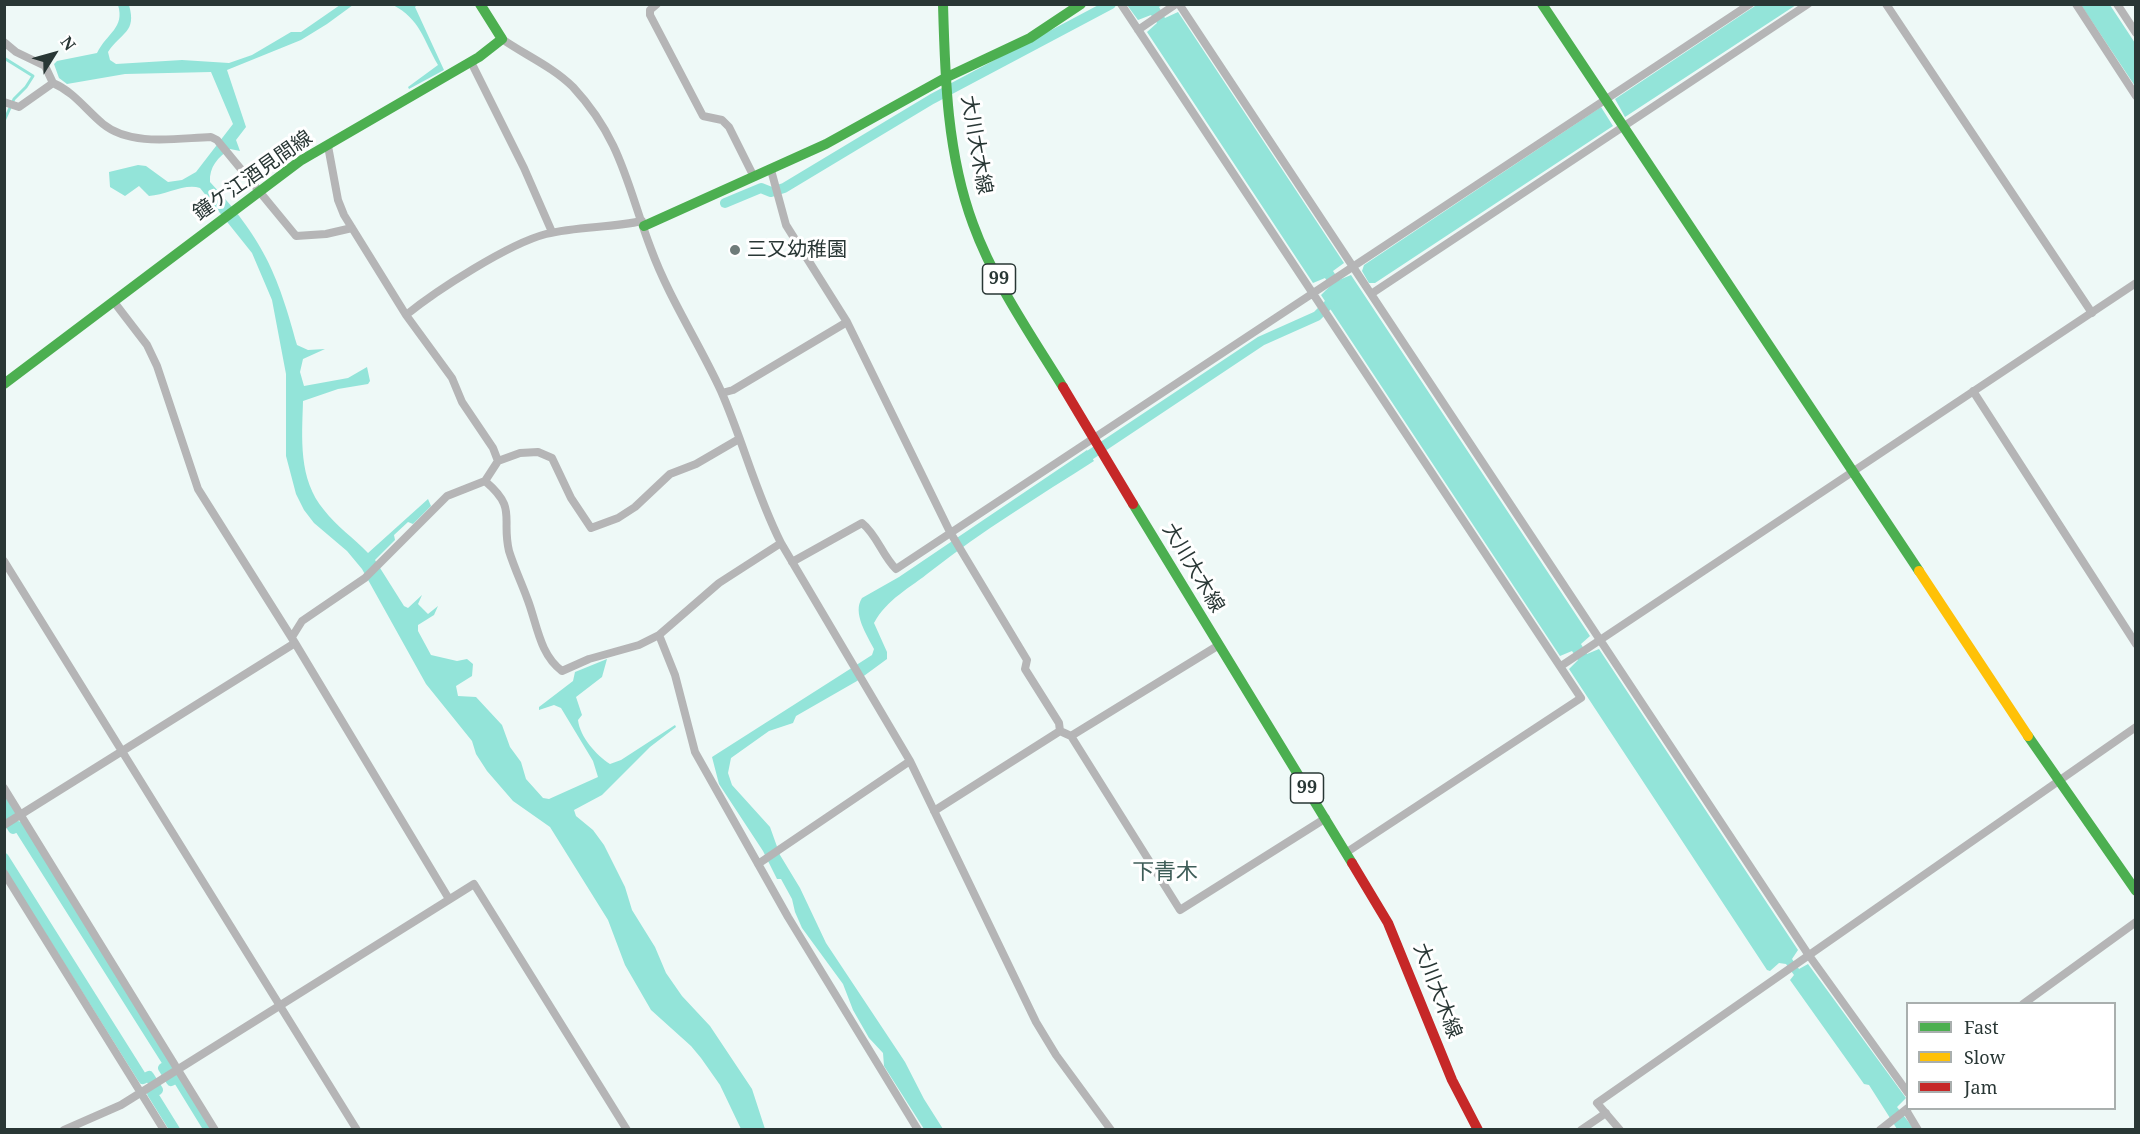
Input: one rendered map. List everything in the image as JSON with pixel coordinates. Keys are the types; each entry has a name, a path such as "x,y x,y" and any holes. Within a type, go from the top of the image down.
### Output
{"main road":[{"path":"480,4 502,39"},
{"name":"大川大木線","path":"943,4 946,80 956,155 973,223 1002,287 1347,852 1405,955 1453,1080 1478,1130"},
{"path":"643,224 826,144 1030,38 1081,4"},
{"path":"1542,4 2058,781 2136,891"},
{"name":"鐘ケ江酒見間線","path":"4,384 300,160 471,62 502,39"}],"street":[{"path":"657,4 650,10 652,20 703,116 722,120 729,127 754,177"},
{"path":"792,562 858,523 862,523 870,530 885,558 896,569 1093,436 1750,4"},
{"path":"1369,291 1624,128 1808,4"},
{"path":"1886,4 2092,313"},
{"path":"2076,4 2136,96"},
{"path":"2117,4 2136,33"},
{"path":"1141,28 1176,5 1350,268 1369,291 1805,956 1906,1090"},
{"path":"1123,6 1141,28 1581,698 1347,852"},
{"path":"502,39 567,82 593,112 610,137 626,171 651,249 722,393 764,509 781,543 910,761 1036,1022 1056,1055 1111,1130"},
{"path":"4,42 16,52 45,66 53,83 64,88 114,132 135,137 211,137 217,140 296,236 326,234 352,228"},
{"path":"471,62 496,118 524,168 552,232"},
{"path":"4,102 19,107 53,83"},
{"path":"328,146 338,200 352,228 406,315 452,378 462,402 493,448 498,461"},
{"path":"771,170 786,225 848,322 950,533 1027,660 1025,669 1059,723 1060,731"},
{"path":"406,315 435,293 534,237 552,232 643,224"},
{"path":"1561,666 1973,390 2136,284"},
{"path":"114,302 147,345 157,366 198,489 293,640 449,899"},
{"path":"722,393 733,390 848,322"},
{"path":"1973,390 2136,644"},
{"path":"4,825 122,752 293,640 302,621 364,578 447,496 485,481 498,461 520,453 538,452 552,458 571,498 591,528 618,519 635,507 670,474 696,464 739,439"},
{"path":"485,481 496,490 507,505 509,548 543,646 555,666 562,671 570,670 589,659 639,645 659,635 719,583 781,543"},
{"path":"4,561 357,1130"},
{"path":"659,635 675,675 695,752 918,1130"},
{"path":"1071,736 1219,645"},
{"path":"1620,1130 1597,1103 2136,726"},
{"path":"1060,731 1071,736 1180,910 1326,818"},
{"path":"934,811 1060,731"},
{"path":"760,862 910,761"},
{"path":"4,788 19,816 215,1130"},
{"path":"4,873 164,1130"},
{"path":"64,1130 102,1115 169,1075 474,884 627,1130"},
{"path":"2026,1002 2136,922"},
{"path":"1880,1130 1906,1110"},
{"path":"1908,1110 1918,1130"},
{"path":"1581,1130 1606,1113"}],"water":[{"path":"1758,4 1796,5 1625,117 1615,99"},
{"path":"118,5 129,5 131,21 129,27 108,52 110,60 116,64 182,60 229,63 252,55 291,32 301,32 340,5 353,5 301,40 227,70 246,127 236,140 240,151 230,149 222,155 215,163 210,177 210,182 243,221 266,257 282,296 297,345 308,350 325,349 303,359 300,372 304,386 348,378 367,367 370,381 368,384 338,389 303,401 303,458 310,485 329,516 368,553 428,499 431,506 413,524 408,522 394,535 395,540 375,560 404,606 408,608 422,595 418,604 428,614 438,606 434,615 418,625 418,631 431,655 457,661 467,659 473,664 472,676 456,686 458,696 476,697 502,725 510,747 521,762 526,779 543,798 549,799 598,777 593,761 561,708 554,705 539,710 539,707 573,681 575,672 607,659 602,677 576,697 582,715 578,720 579,726 585,739 599,756 610,764 621,760 675,725 676,727 650,747 602,795 574,810 576,816 593,830 604,845 625,887 632,910 655,947 666,973 682,996 710,1026 752,1089 765,1129 741,1129 720,1085 701,1058 651,1010 625,965 608,920 550,827 513,801 487,771 476,754 472,741 426,684 362,569 347,551 314,523 304,510 296,494 286,456 286,374 272,300 252,253 200,188 188,187 149,196 139,186 125,196 110,187 109,172 138,165 146,166 168,182 182,180 196,172 233,124 211,72 125,74 67,84 59,78 54,64 57,61 97,53 117,25 120,13"},
{"path":"393,5 417,5 415,7 444,70 409,89 408,87 438,65 415,23"},
{"path":"1127,5 1163,5 1159,7 1165,18 1178,12 1344,263 1333,271 1339,280 1351,275 1590,636 1581,644 1587,654 1599,649 1798,950 1792,959 1799,969 1808,964 1906,1098 1897,1107 1914,1129 1897,1129 1869,1085 1864,1084 1790,980 1794,975 1786,964 1779,963 1770,971 1767,970 1569,669 1578,660 1572,651 1560,656 1321,295 1330,286 1325,278 1313,283 1147,32 1157,23 1151,15 1138,20"},
{"path":"2081,5 2110,5 2135,43 2135,86"},
{"path":"1601,107 1613,126 1375,283 1369,283 1362,271 1364,265"},
{"path":"1087,450 1094,461 970,542 885,607 874,623 887,652 887,659 857,681 796,716 793,723 769,731 731,758 728,773 732,785 770,827 780,855 800,888 826,943 905,1062 943,1129 924,1129 884,1066 883,1053 869,1038 853,1010 843,984 802,928 792,899 781,879 777,879 763,851 719,784 712,757 872,655 874,649 864,631 860,617 859,604 862,598 899,577"}],"waterway":[{"path":"725,203 761,188 771,192 784,188 932,99 1111,4"},
{"path":"4,58 33,76 14,99 4,121"},
{"path":"1078,463 1261,341 1317,316 1330,303"},
{"path":"4,802 11,812 5,816 13,829 18,826 169,1065 163,1068 171,1081 177,1078 209,1130"},
{"path":"4,858 143,1079 149,1076 158,1090 152,1093 175,1130"}],"traffic: fast":[{"path":"4,384 300,161 479,57 502,39 480,4"},
{"path":"943,4 949,116 964,197 991,267 1063,387"},
{"path":"644,226 826,144 945,78 1030,38 1081,4"},
{"path":"1542,4 1919,571"},
{"path":"1133,504 1352,863"},
{"path":"2028,736 2136,891"}],"traffic: slow":[{"path":"1919,571 2028,736"}],"traffic: jam":[{"path":"1063,387 1133,504"},
{"path":"1352,863 1388,923 1452,1080 1478,1130"}],"place":[{"name":"三又幼稚園","path":"735,250"}],"district":[{"name":"下青木","path":"1165,873"}]}
